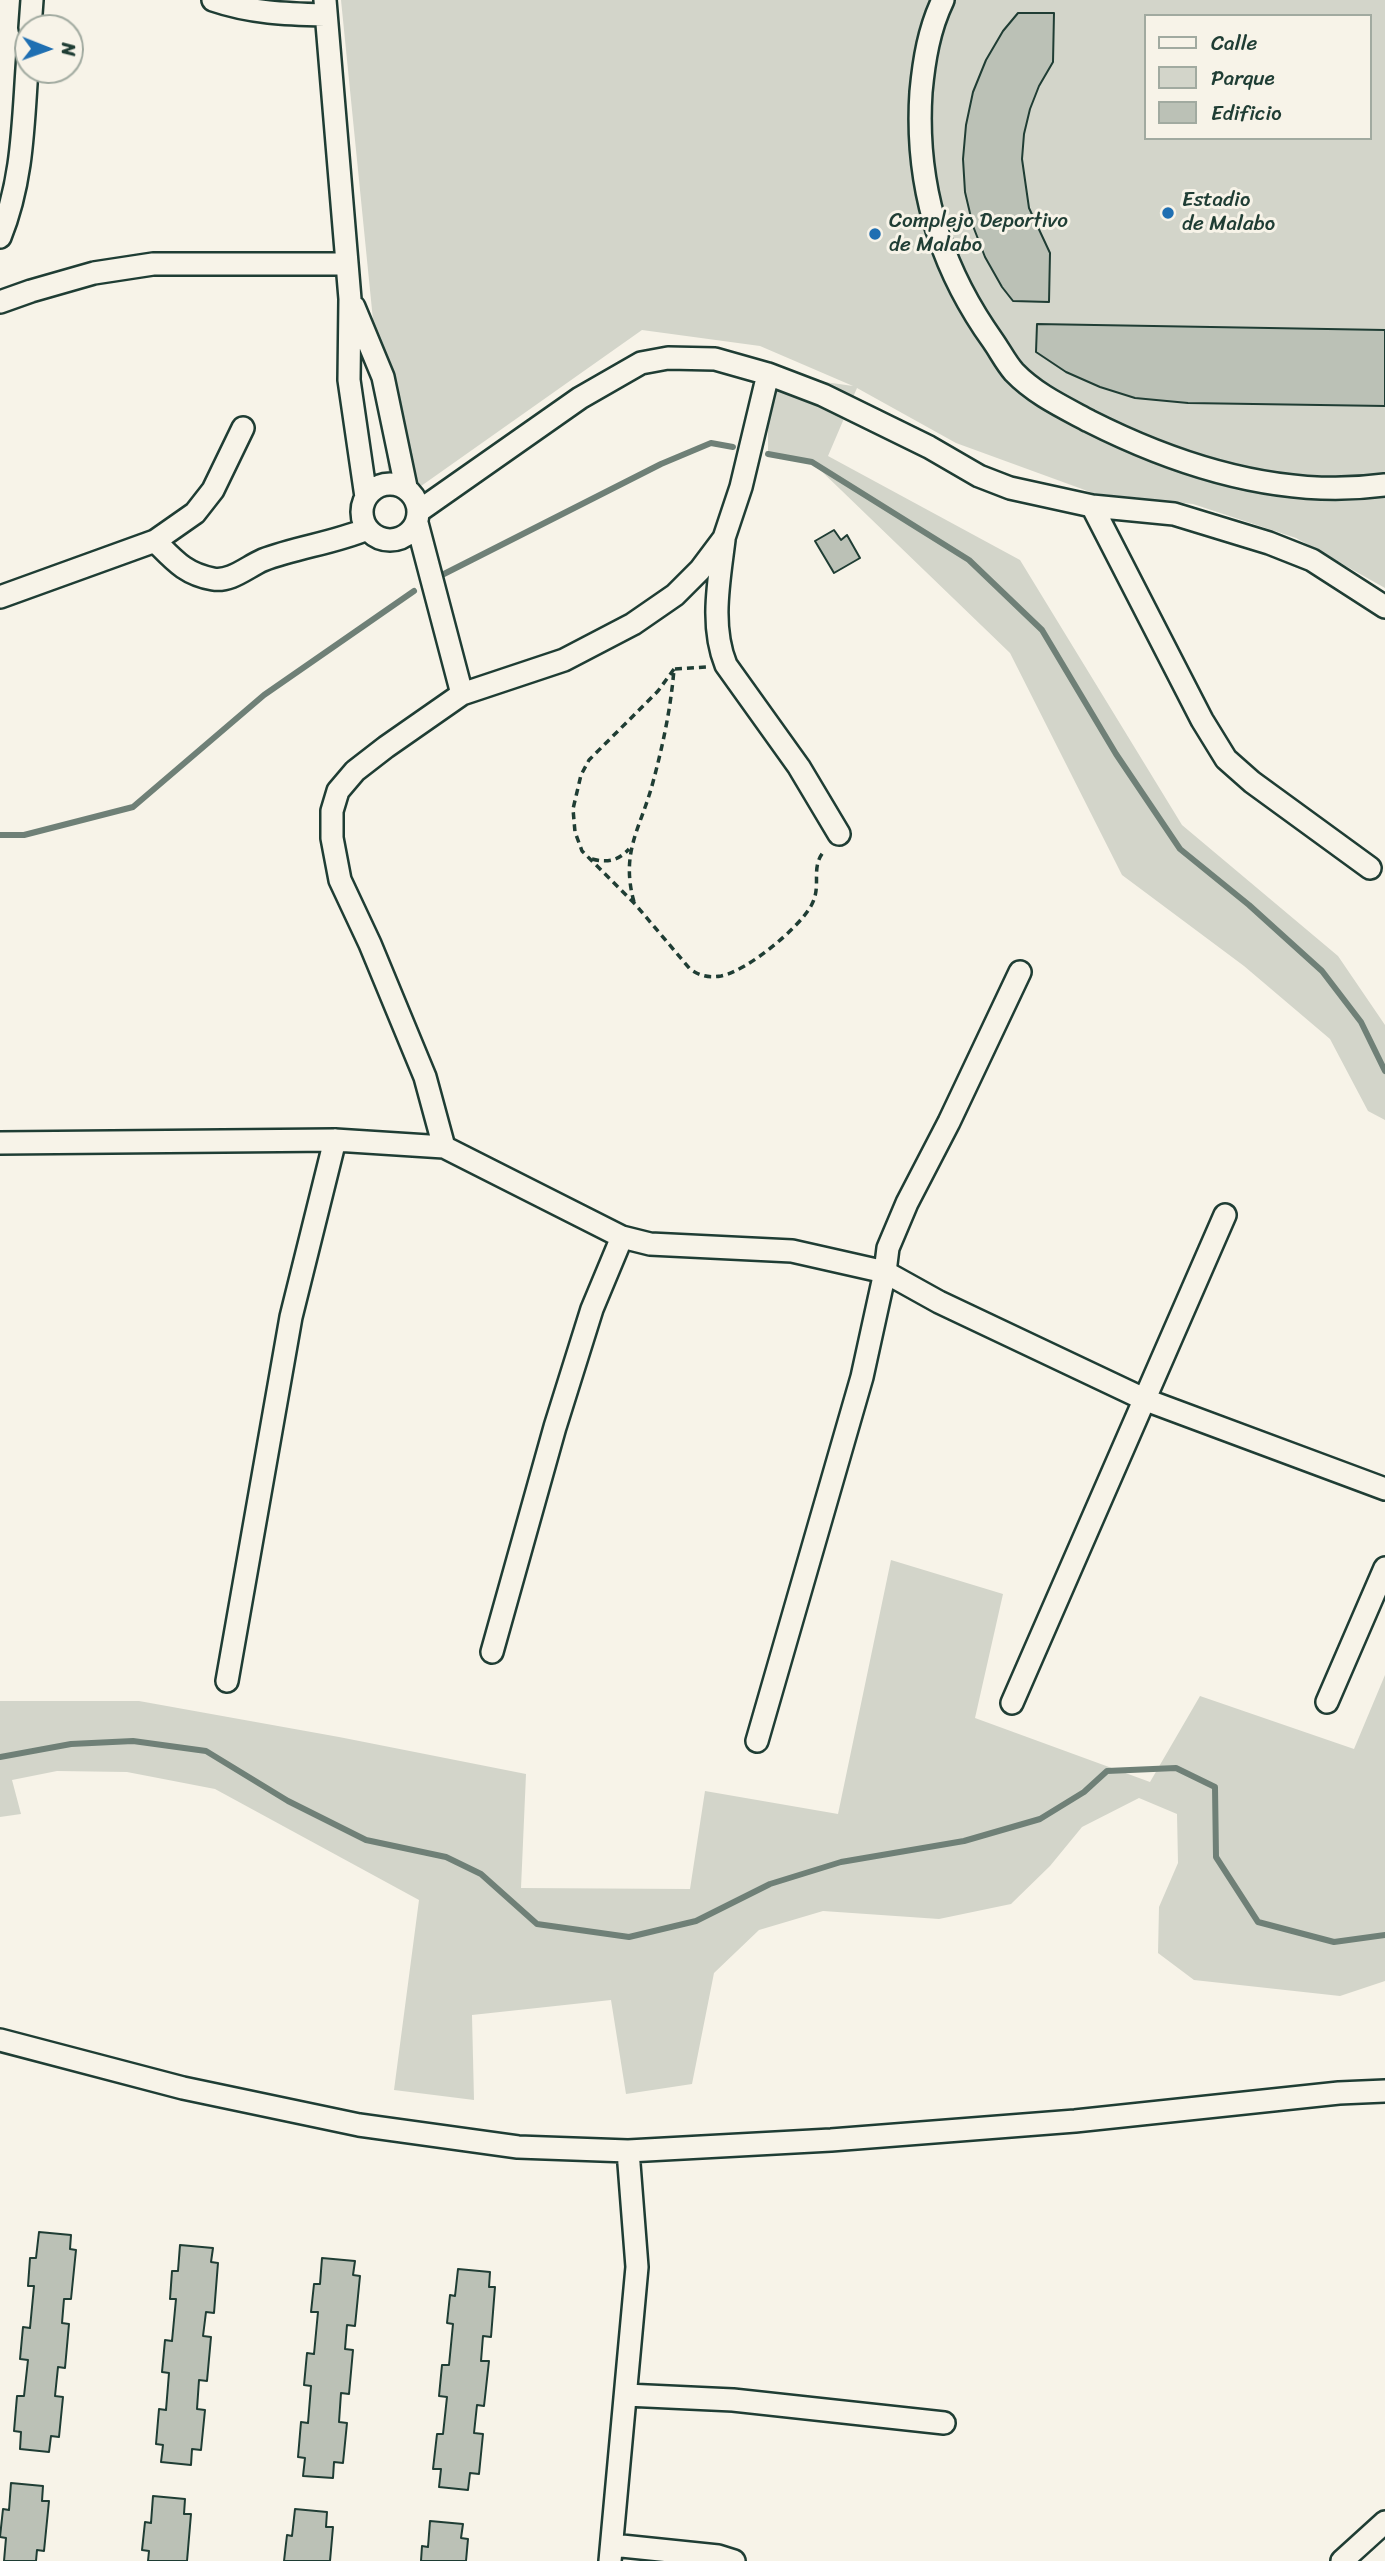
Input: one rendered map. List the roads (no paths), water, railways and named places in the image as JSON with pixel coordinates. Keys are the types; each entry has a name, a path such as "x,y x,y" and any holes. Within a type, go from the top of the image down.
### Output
{"street":[{"path":"213,0 237,9 264,13 325,7 350,299 349,380 366,497"},
{"path":"943,0 933,20 923,69 921,166 928,202 957,280 978,320 1013,371 1057,404 1124,439 1218,472 1273,485 1358,489 1385,485"},
{"path":"0,237 18,182 26,84"},
{"path":"0,302 94,273 153,264 347,264"},
{"path":"350,299 383,377 406,487 416,499 418,517 462,694"},
{"path":"406,487 380,485 366,497 362,517 367,529 376,537 387,541 400,540 410,533 418,517 580,398 641,363 668,358 715,359 768,374 871,418 979,476 1010,488 1092,506 1174,514 1259,539 1312,560 1385,607"},
{"path":"768,374 741,487 724,538 718,590 720,650 726,665 799,767 839,834"},
{"path":"0,597 155,541 195,513 213,490 243,428"},
{"path":"1092,506 1202,720 1226,759 1252,782 1370,868"},
{"path":"155,541 181,568 216,579 228,578 261,561 289,551 367,529"},
{"path":"444,1147 425,1076 375,954 340,880 335,860 332,811 338,791 355,771 412,726 462,694 564,660 633,624 675,595 700,570 724,538"},
{"path":"757,1741 862,1377 886,1272 888,1248 1020,972"},
{"path":"227,1681 291,1317 335,1140"},
{"path":"0,1143 335,1140 444,1147 622,1237 650,1244 792,1251 886,1272 939,1302 1146,1400 1385,1489"},
{"path":"1012,1703 1225,1215"},
{"path":"492,1652 555,1427 592,1310 622,1237"},
{"path":"1327,1702 1385,1568"},
{"path":"0,2040 183,2088 359,2125 518,2147 628,2151 871,2137 1075,2121 1339,2093 1385,2091"},
{"path":"628,2151 637,2267 611,2553 718,2556 734,2561"},
{"path":"626,2395 733,2400 944,2423"},
{"path":"1342,2561 1385,2522"}],"waterway":[{"path":"436,578 661,464 711,443 733,447"},
{"path":"768,454 812,462 969,560 1042,630 1116,754 1180,849 1249,905 1322,971 1361,1022 1385,1071"},
{"path":"0,835 24,835 133,807 264,695 414,591"},
{"path":"0,1757 71,1744 133,1741 206,1751 288,1801 366,1840 446,1857 481,1874 537,1924 629,1937 696,1921 770,1884 841,1862 964,1841 1040,1819 1084,1792 1107,1771 1176,1768 1215,1787 1216,1857 1258,1922 1334,1942 1385,1935"}],"place":[{"name":"Estadio de Malabo","path":"1168,213"},
{"name":"Complejo Deportivo de Malabo","path":"875,234"}]}
